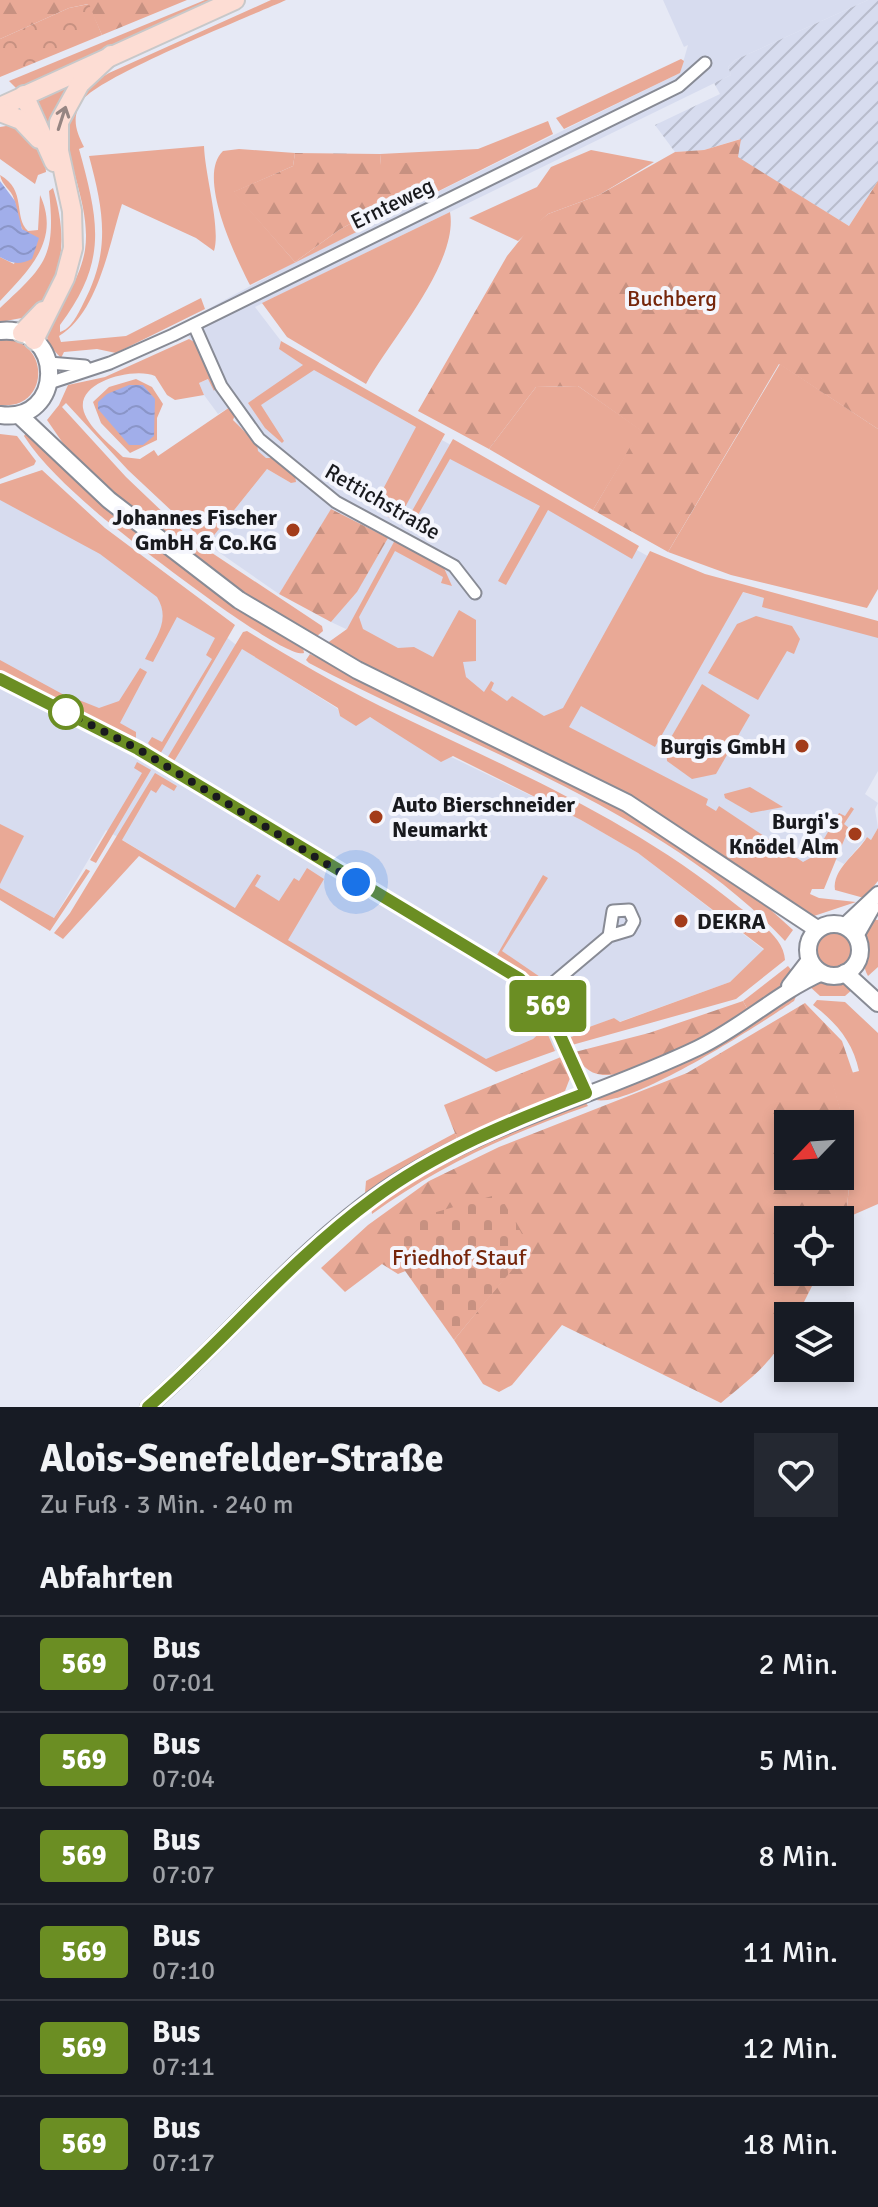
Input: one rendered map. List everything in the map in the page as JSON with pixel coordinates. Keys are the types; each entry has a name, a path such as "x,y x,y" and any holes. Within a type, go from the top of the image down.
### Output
{"main road":[{"path":"52,157 26,124 0,110 24,95 235,0"},
{"path":"28,336 65,278 73,248 73,220 59,151 62,114 80,84 111,55"},
{"path":"24,95 68,194"},
{"path":"0,331 28,336 49,363 49,383 27,411 0,415"},
{"path":"27,411 56,448 152,536 249,607 357,670 638,810 777,904 811,944 822,973 834,976 851,967 860,948 850,931 829,923 811,944"},
{"path":"851,967 878,996"},
{"path":"851,967 878,1003"}],"street":[{"name":"Ernteweg","path":"49,383 90,367 110,363 194,325 679,86 705,63"},
{"name":"Rettichstraße","path":"194,325 221,386 259,439 336,502 454,566 475,593"},
{"name":"Ernteweg","path":"49,363 90,367"},
{"path":"0,679 138,749 489,960 539,995 550,1010 586,1093"},
{"path":"850,931 878,896"},
{"path":"539,995 609,936"},
{"path":"783,993 811,944"},
{"path":"148,1407 293,1267 385,1190 486,1133 700,1047 783,993 822,973"}],"shaded area":[{"path":"663,0 868,0 735,60 728,67 731,75 255,307 281,341 279,349 421,430 377,511 397,521 442,440 683,576 878,629 878,771 865,794 878,803 875,809 878,828 871,840 867,837 844,864 821,852 807,877 553,726 331,622 357,592 331,510 279,594 207,544 267,469 291,483 257,451 247,432 240,431 230,407 218,414 204,395 199,383 209,379 182,323 295,262 680,73 688,45 684,47"},
{"path":"868,0 878,0 878,181 849,226 737,157 740,139 704,150 675,152 655,125 720,94 714,83 731,75 728,67 735,60"},
{"path":"0,497 48,497 235,644 338,709 340,716 369,717 581,820 638,853 764,950 730,982 619,1022 614,1018 581,1031 572,1009 567,1010 577,1035 569,1038 572,1045 555,1051 545,1029 533,1039 486,1060 106,830 54,918 0,888"}],"green space":[{"path":"0,0 187,0 102,35 88,4 69,8 0,39"},
{"path":"205,0 218,0 17,89 9,81"},
{"path":"271,0 286,0 115,77 82,101 76,124 84,147 79,149 91,198 95,240 86,281 60,325 60,332 71,324 83,304 92,285 101,249 101,213 89,156 204,146 216,241 214,251 196,238 122,204 93,295 72,325 59,336 61,342 126,336 201,298 205,309 116,353 97,349 64,352 61,358 49,345 46,333 74,283 85,250 86,225 70,154 68,132 72,111 85,91 109,73"},
{"path":"89,4 102,35 0,77 0,39 69,8"},
{"path":"681,59 684,61 680,73 564,129 556,118"},
{"path":"70,85 54,139 35,103"},
{"path":"548,121 553,134 250,285 221,217 214,179 216,163 223,151 239,149 295,153 293,166 234,192 295,262 339,230 430,180 381,165 380,154 478,149"},
{"path":"12,125 30,137 43,158 46,172 38,175 35,184 0,159 0,127"},
{"name":"Buchberg","path":"741,139 738,157 849,226 878,181 878,429 779,364 668,552 593,510 640,430 578,386 536,387 489,449 418,411 507,256 528,230 548,214 599,195 675,152 704,150"},
{"path":"591,150 654,162 599,195 548,214 518,241 469,218 537,187 551,167"},
{"path":"295,153 380,154 381,165 420,162 430,180 339,230 295,262 233,192 293,166"},
{"path":"0,175 14,188 21,218 28,231 38,230 40,195 47,226 39,253 31,266 0,301 0,257 14,264 25,233 13,196"},
{"path":"53,188 61,240 60,257 50,289 27,317 0,322 0,308 38,269 49,246 49,191"},
{"path":"450,212 450,232 434,277 366,384 287,337 262,303"},
{"path":"189,339 196,343 216,386 214,391 208,379 199,383 204,395 175,400 167,395 155,376 135,373 99,383 84,398 83,408 94,428 123,457 140,459 154,450 158,456 230,407 235,415 233,420 257,444 258,451 266,458 273,458 295,476 296,482 291,483 267,469 207,544 128,470 66,403 62,407 126,477 191,539 322,626 323,631 316,637 234,591 144,522 69,452 47,420 59,405 68,385 105,377"},
{"path":"0,340 17,342 29,349 36,360 36,386 29,397 17,404 0,405"},
{"path":"281,341 445,434 397,522 373,508 416,427 314,370 261,405 284,441 282,443 265,428 248,403 303,365 279,349"},
{"path":"780,364 878,429 878,589 867,608 731,575 668,552"},
{"path":"136,379 152,387 163,404 157,418 157,440 130,453 101,423 93,402 109,387"},
{"path":"578,386 641,430 593,510 489,449 536,387"},
{"path":"27,431 159,547 265,624 303,647 304,653 290,650 235,617 110,523 48,466 24,436"},
{"path":"0,434 17,436 36,461 34,465 0,479"},
{"path":"453,439 639,546 632,559 548,510 506,585 498,581 540,506 450,459 410,529 404,525"},
{"path":"42,470 105,528 235,625 159,756 148,743 152,737 162,742 212,659 206,655 215,638 177,617 153,662 145,659 162,621 163,613 157,597 100,554 0,500 0,484"},
{"path":"331,509 388,538 357,592 331,622 279,594"},
{"path":"395,540 444,568 452,586 441,583 443,577 395,551 359,617 363,629 398,648 414,647 433,657 459,610 476,620 476,661 463,662 466,677 484,692 491,681 494,683 491,690 507,701 512,696 544,716 563,708 650,551 705,574 878,621 878,638 762,607 764,598 743,592 655,747 581,706 569,727 708,799 706,805 716,811 719,806 803,862 814,856 839,813 845,816 851,807 854,809 844,824 849,828 824,889 812,889 810,894 856,902 805,919 679,827 410,691 326,644 347,629"},
{"path":"756,616 792,626 800,639 794,654 787,651 758,700 708,673 737,624"},
{"path":"247,631 346,688 565,796 653,846 761,923 780,944 785,960 736,999 572,1045 569,1038 576,1035 567,1010 572,1008 581,1030 614,1018 620,1022 730,982 764,949 638,853 581,820 453,756 441,762 370,717 356,726 340,716 338,708 242,649 173,763 166,760 243,632"},
{"path":"310,654 618,806 752,893 793,930 785,941 736,895 682,854 560,784 309,663 306,660"},
{"path":"0,660 66,696 50,699 0,674"},
{"path":"140,668 147,672 120,723 136,732 136,738 94,719 92,722 78,712 79,700 99,708 119,701"},
{"path":"702,684 750,715 716,774 692,779 667,761 666,746"},
{"path":"137,762 151,770 96,863 90,860 142,773 134,768"},
{"path":"155,773 177,786 174,791 162,784 156,793 151,790 122,840 235,908 257,874 261,876 255,886 279,901 294,878 299,881 307,868 324,879 288,940 486,1059 533,1039 545,1028 555,1051 496,1072 139,856 63,939 54,933 70,913"},
{"path":"750,787 783,807 751,813 725,798 724,794"},
{"path":"0,824 24,836 0,884"},
{"path":"878,828 878,881 864,898 835,890 841,868 867,837 871,840"},
{"path":"86,869 90,871 50,931 0,900 0,888 54,918"},
{"path":"543,875 548,878 502,951 546,981 540,983 499,961 497,955"},
{"path":"870,919 878,920 878,967 868,976 863,948"},
{"path":"833,931 846,937 852,950 846,963 833,969 820,963 814,950 820,937"},
{"path":"788,966 793,972 792,978 749,1012 743,1001"},
{"path":"842,982 854,988 845,996 820,996 807,984"},
{"path":"797,994 794,1001 754,1027 666,1078 613,1099 596,1100"},
{"path":"817,1000 845,1002 878,1033 878,1204 854,1214 854,1206 847,1206 849,1190 854,1190 854,1110 840,1110 831,1078 859,1071 853,1051 842,1034 813,1005"},
{"path":"743,1001 749,1012 680,1051 641,1068 624,1073 597,1074 580,1062 575,1052 649,1033"},
{"path":"805,1003 842,1041 853,1073 832,1079 840,1110 774,1110 774,1190 849,1190 847,1206 774,1206 774,1286 812,1286 804,1302 774,1302 774,1354 721,1403 562,1325 512,1385 499,1392 483,1384 454,1340 529,1248 387,1244 408,1270 398,1274 382,1264 345,1292 321,1268 368,1225 429,1181 499,1147 687,1073"},
{"path":"561,1057 570,1078 565,1091 458,1141 444,1105"},
{"path":"584,1100 588,1106 476,1152 372,1214 371,1206 452,1155"},
{"path":"455,1133 458,1141 365,1193 366,1181"},
{"name":"Friedhof Stauf","path":"499,1194 530,1248 454,1340 386,1244 433,1213"}],"water":[{"path":"0,181 15,201 22,229 39,238 32,259 27,261 16,263 0,257"},
{"path":"129,385 143,385 155,399 154,436 143,445 129,445 98,409 98,402 107,394"}],"bus line":[{"name":"569","path":"0,679 138,749 520,979 546,1004 586,1093 486,1133 385,1190 325,1237 148,1407"}],"place":[{"name":"Johannes Fischer GmbH & Co.KG","path":"293,530"},
{"name":"Burgis GmbH","path":"802,746"},
{"name":"Auto Bierschneider Neumarkt","path":"376,817"},
{"name":"Burgi's Knödel Alm","path":"855,834"},
{"name":"DEKRA","path":"681,921"}],"route":[{"path":"66,712 138,749 356,882"}]}
